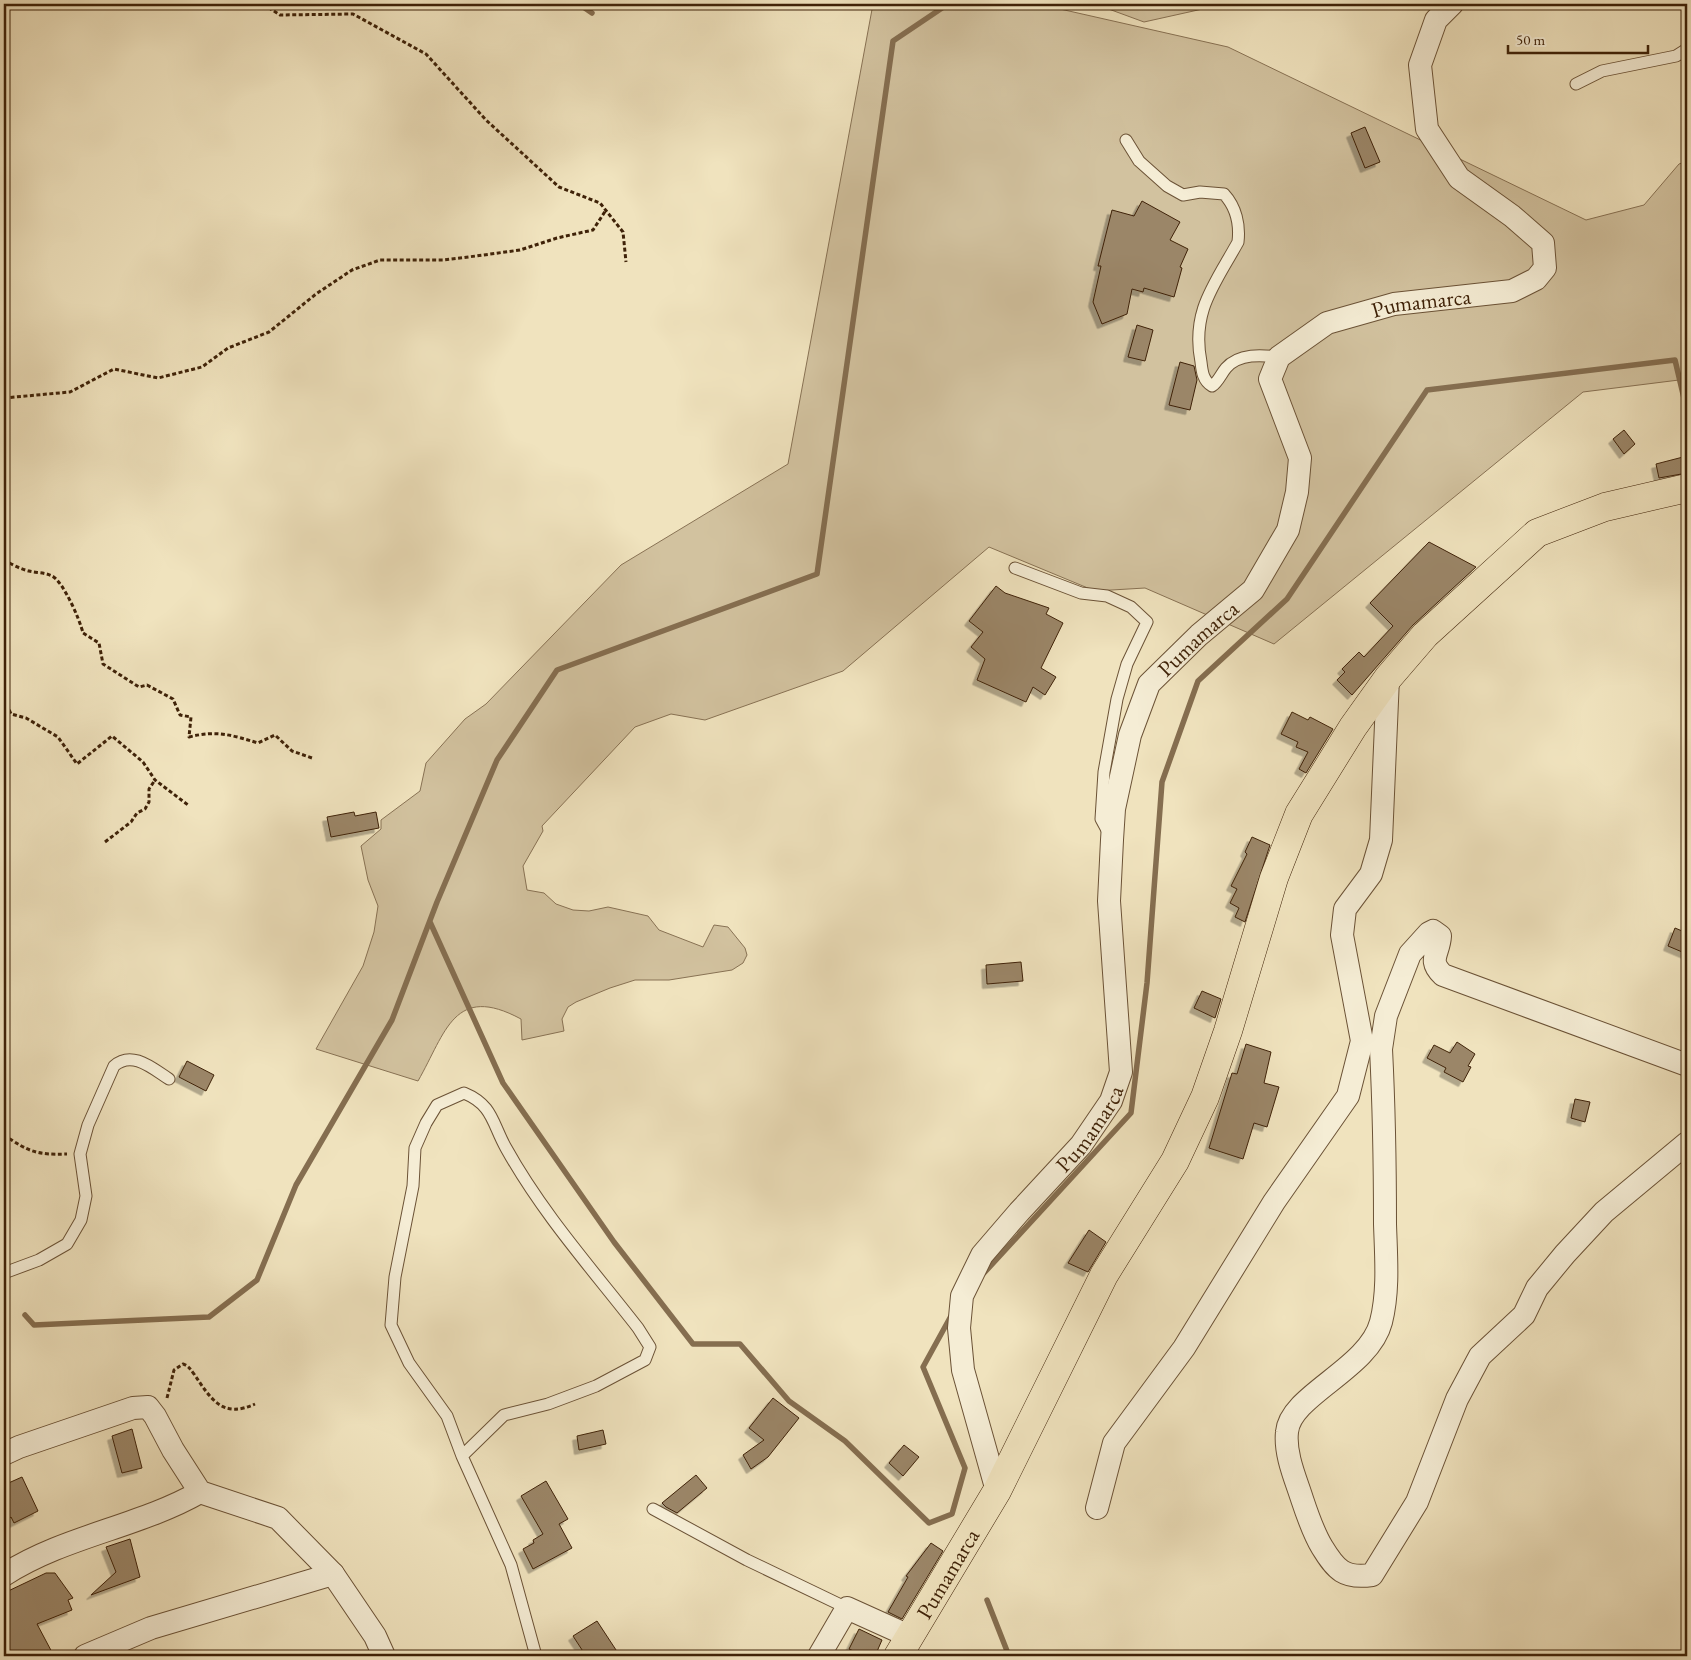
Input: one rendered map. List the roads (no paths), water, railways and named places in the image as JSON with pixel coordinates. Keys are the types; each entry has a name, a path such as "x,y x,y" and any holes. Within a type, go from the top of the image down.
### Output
{"main road":[{"name":"Pumamarca","path":"904,1646 997,1491 1104,1275 1175,1161 1205,1097 1228,1030 1274,878 1299,814 1326,768 1388,678 1424,635 1537,533 1605,507 1687,488"}],"street":[{"name":"Pumamarca","path":"997,1491 963,1370 959,1328 962,1296 982,1255 1081,1145 1111,1101 1120,1072 1109,901 1112,840 1114,809 1130,735 1149,684 1199,635 1252,590 1288,530 1297,492 1300,458 1270,379 1279,357 1327,323 1394,304 1512,291 1536,279 1545,268 1543,242 1512,216 1458,178 1427,129 1420,65 1436,20 1452,4"},
{"path":"1388,678 1381,840 1371,874 1345,909 1342,935 1372,1045 1386,1260 1384,1302 1381,1324 1373,1340 1355,1363 1320,1389 1295,1412 1287,1430 1292,1468 1316,1537 1335,1568 1355,1577 1372,1575 1417,1502 1457,1399 1480,1356 1524,1316 1537,1288 1604,1212 1687,1143"},
{"path":"1097,1508 1114,1443 1184,1348 1274,1202 1348,1096 1386,1016 1410,954 1429,933 1433,931 1440,936 1433,959 1436,969 1442,975 1687,1065"},
{"path":"4,1454 18,1447 133,1408 148,1408 155,1416 173,1450 200,1492 278,1518 333,1574 375,1636 384,1656"},
{"path":"4,1575 15,1568 66,1546 175,1506 200,1492"},
{"path":"85,1656 151,1628 333,1574"},
{"path":"819,1656 847,1608 904,1646"}],"lane":[{"path":"1576,84 1602,71 1676,56 1687,49"},
{"path":"1126,140 1139,161 1167,186 1183,195 1200,192 1224,194 1233,204 1239,233 1238,242 1207,294 1197,340 1203,374 1208,383 1212,386 1231,363 1248,356 1279,357"},
{"path":"1015,568 1081,593 1107,596 1130,607 1147,622 1127,664 1117,699 1104,772 1101,818 1112,840"},
{"path":"4,1273 39,1260 67,1244 81,1220 86,1196 80,1154 88,1125 114,1066 122,1059 131,1058 150,1066 169,1079"},
{"path":"462,1456 504,1415 548,1404 596,1386 645,1360 650,1347 638,1328 545,1210 518,1170 494,1119 479,1099 464,1093 437,1105 426,1123 415,1148 413,1186 395,1277 391,1325 409,1363 447,1416 462,1456 511,1565 536,1656"},
{"path":"653,1508 778,1576 847,1608"}],"waterway":[{"path":"579,4 592,13"},
{"path":"25,1315 34,1325 209,1317 257,1280 296,1185 392,1020 437,902 497,760 557,670 817,574 893,41 948,4"},
{"path":"984,1273 1131,1113 1147,983 1162,782 1198,681 1287,599 1427,390 1675,360 1687,411"},
{"path":"430,922 503,1083 614,1242 693,1344 740,1344 789,1401 845,1441 929,1523 952,1514 965,1468 923,1367 951,1316"},
{"path":"987,1600 1009,1656"}]}
